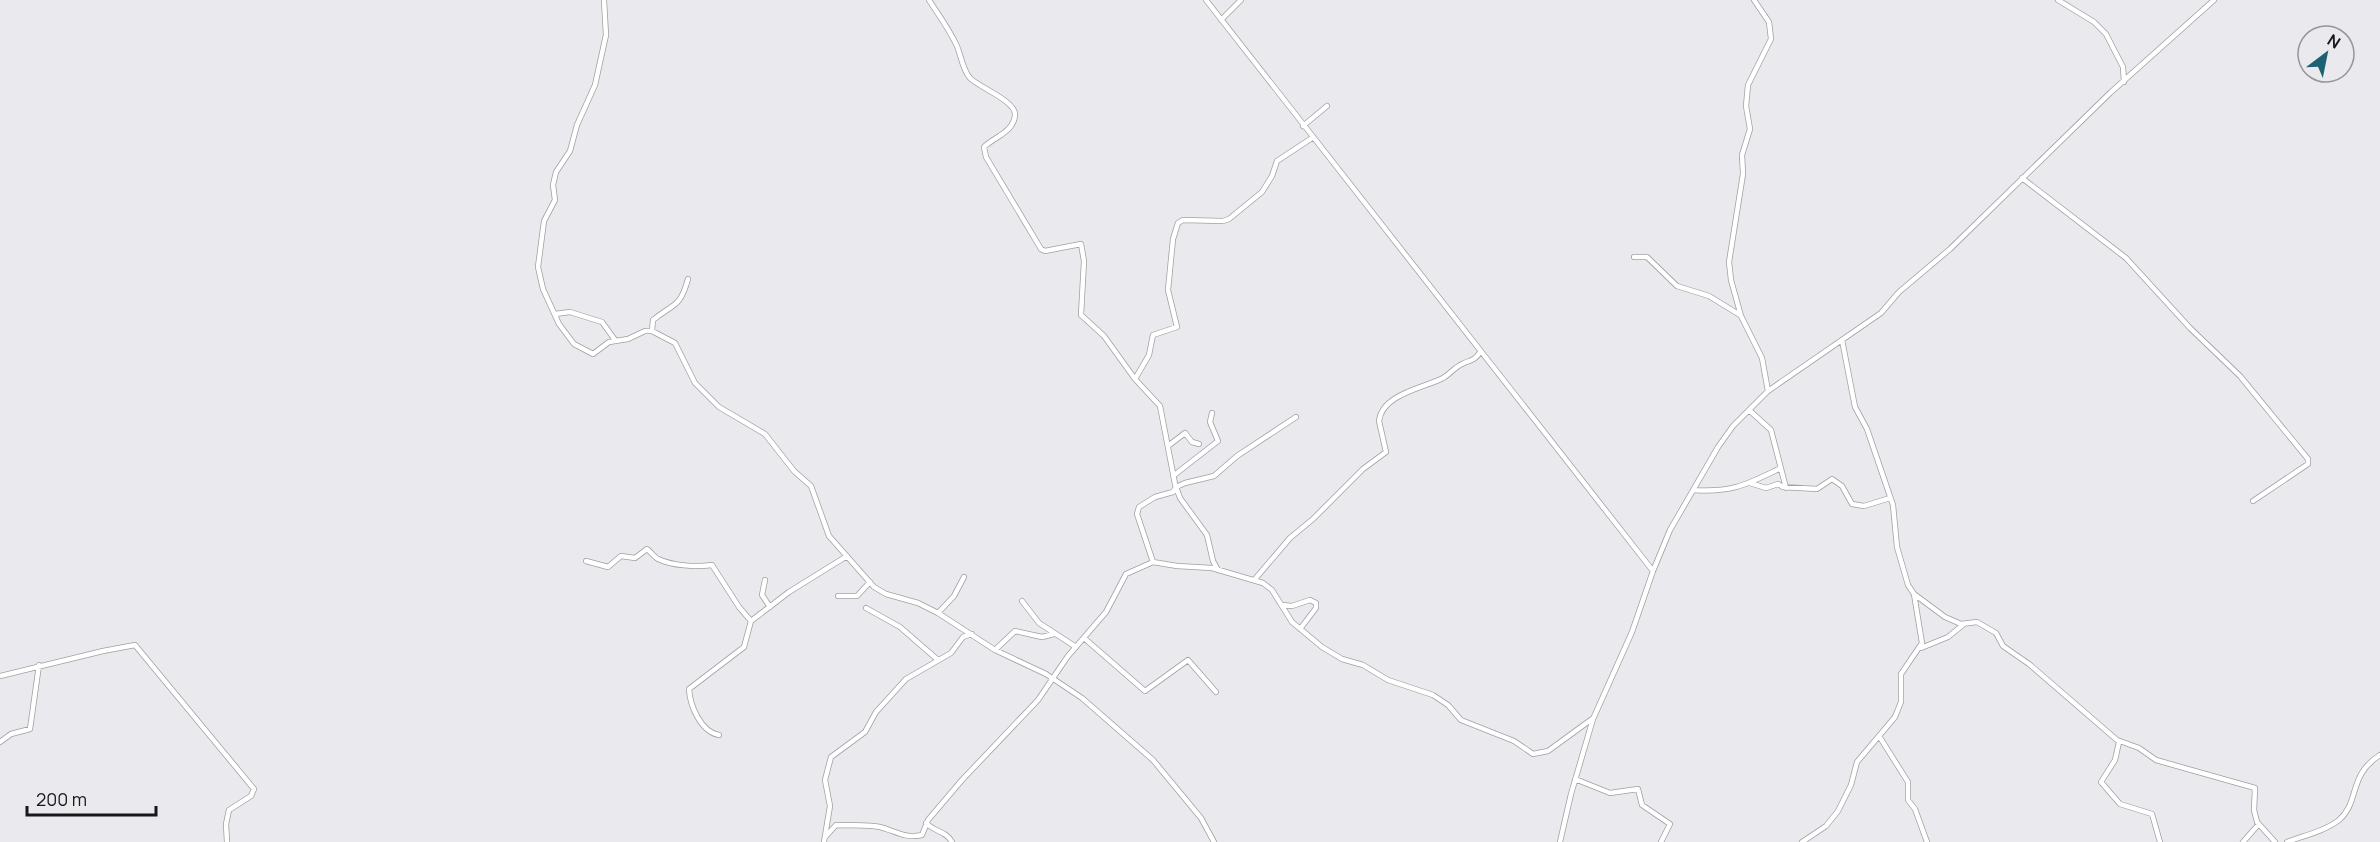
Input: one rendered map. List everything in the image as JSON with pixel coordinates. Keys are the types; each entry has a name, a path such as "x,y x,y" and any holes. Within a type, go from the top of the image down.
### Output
{"street":[{"path":"603,0 606,36 595,86 578,125 570,152 556,172 553,185 555,203 546,215 538,267 543,289 555,314 574,344 592,354 616,340 652,331 677,345 692,378 715,402 765,434 794,471 811,486 829,536 880,592 918,603 938,613 995,650 1054,679 1082,698 1111,726 1146,753 1201,818 1214,842"},
{"path":"929,0 955,42 971,79 986,91 1002,98 1014,110 1015,117 1009,129 984,147 986,157 1041,249 1045,251 1081,244 1084,261 1081,315 1104,336 1135,379 1160,406 1176,487 1180,498 1207,535 1213,561 1219,570"},
{"path":"1206,0 1653,571"},
{"path":"1221,20 1241,0"},
{"path":"1754,0 1769,22 1771,39 1748,85 1746,106 1750,129 1742,155 1743,174 1730,262 1731,280 1741,316 1762,358 1768,391"},
{"path":"2058,0 2094,22 2106,34 2123,67 2123,83"},
{"path":"1560,842 1575,779 1593,719 1632,632 1670,530 1718,447 1768,391 1881,313 1904,287 1954,244 2214,0"},
{"path":"1303,126 1327,106"},
{"path":"1135,379 1149,355 1153,335 1177,327 1168,290 1173,239 1178,223 1183,220 1229,219 1262,192 1280,159 1312,138"},
{"path":"2022,178 2126,258 2190,328 2240,376 2308,459 2308,464 2253,501"},
{"path":"1634,257 1647,257 1677,286 1709,296 1732,307 1741,316"},
{"path":"652,331 653,320 670,311 681,299 688,279"},
{"path":"555,314 570,312 602,322 616,340"},
{"path":"1842,340 1855,407 1867,429 1890,498 1894,512 1898,551 1908,585 1914,594 1945,617 1964,624 1977,622 1996,633 2003,646 2030,664 2119,742 2139,748 2156,760 2255,788 2254,810 2258,825 2276,842"},
{"path":"1255,579 1290,538 1313,519 1363,469 1386,452 1379,421 1380,415 1389,405 1402,394 1440,379 1462,364 1471,362 1480,352"},
{"path":"1766,381 1774,387"},
{"path":"1749,410 1772,430 1786,488"},
{"path":"1173,476 1218,441 1210,422 1212,413"},
{"path":"1153,562 1137,510 1150,500 1173,492 1176,487 1214,476 1237,456 1296,417"},
{"path":"1168,446 1185,433 1193,442 1199,444"},
{"path":"1693,490 1728,490 1750,483 1781,468"},
{"path":"1750,483 1766,488 1778,484 1786,488 1817,489 1832,479 1842,486 1852,504 1864,506 1890,498"},
{"path":"586,561 606,567 621,556 634,558 647,549 660,560 677,565 703,567 712,565 739,608 751,621"},
{"path":"719,735 712,734 700,720 689,689 744,647 751,621 789,592 848,556"},
{"path":"825,836 836,825 858,824 881,828 897,835 920,836 924,833 926,823 962,780 1038,700 1076,647 1106,612 1126,574 1153,562 1219,570 1255,579 1272,590 1300,629 1342,659 1363,665 1399,685 1433,695 1448,705 1461,720 1514,741 1533,754 1542,754 1556,747 1593,719"},
{"path":"938,613 957,592 964,577"},
{"path":"765,580 762,595 770,607"},
{"path":"838,596 857,596 870,582"},
{"path":"1914,594 1920,623 1921,648"},
{"path":"1282,605 1292,606 1311,600 1316,603 1316,608 1300,629"},
{"path":"1022,601 1039,622 1076,647"},
{"path":"866,608 900,627 938,660"},
{"path":"1802,842 1826,826 1838,811 1851,785 1857,762 1898,712 1901,674 1921,648 1948,637 1964,624"},
{"path":"995,650 1015,631 1042,637 1054,634"},
{"path":"824,842 830,806 825,780 831,757 865,732 876,712 906,679 953,652 963,637 972,634"},
{"path":"1084,638 1145,691 1188,660 1216,692"},
{"path":"0,676 39,665 135,645 254,789 251,796 229,810 226,824 227,842"},
{"path":"0,742 11,734 30,729 39,665"},
{"path":"1879,736 1908,782 1909,802 1915,809 1920,830 1927,842"},
{"path":"2119,742 2115,760 2101,782 2120,804 2152,814 2160,842"},
{"path":"2287,842 2338,820 2346,811 2362,768 2380,755"},
{"path":"1575,779 1610,793 1638,789 1642,805 1670,824 1661,842"},
{"path":"926,823 935,832 947,835 952,842"},
{"path":"2243,842 2258,825"}]}
